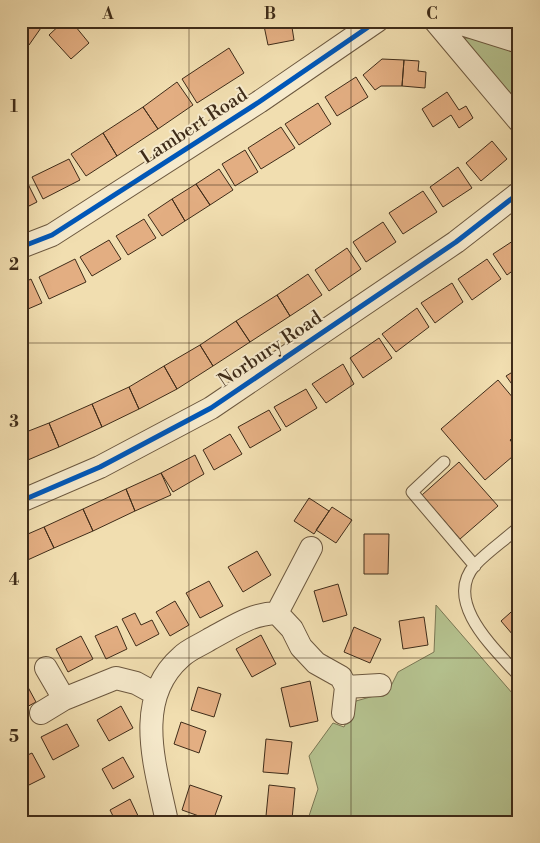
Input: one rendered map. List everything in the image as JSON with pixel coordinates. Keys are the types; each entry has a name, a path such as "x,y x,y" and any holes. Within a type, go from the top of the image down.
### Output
{"street":[{"name":"Lambert Road","path":"21,247 52,235 259,102 377,21"},
{"path":"435,21 519,121"},
{"path":"452,21 519,42"},
{"name":"Norbury Road","path":"21,500 100,467 211,408 456,242 519,193"},
{"path":"276,613 310,548"},
{"path":"167,822 152,746 151,712 156,694 167,674 181,656 258,614 276,613 292,629 301,647 316,662 341,677 346,687 343,713"},
{"path":"46,668 64,699"},
{"path":"41,713 64,699 116,678 136,683 156,694"},
{"path":"346,687 380,686"}],"lane":[{"path":"444,462 412,492 475,566"},
{"path":"519,527 475,566 468,578 466,596 469,614 479,630 519,676"}],"green space":[{"path":"465,38 475,38 519,53 519,107 464,45"},
{"path":"436,605 519,701 519,822 307,822 318,789 309,756 333,723 344,727 356,701 388,692 398,672 434,652"}],"building":[{"path":"21,21 37,21 43,25 29,45 21,39"},
{"path":"64,21 71,21 89,43 71,59 49,35"},
{"path":"263,21 291,21 294,40 268,45"},
{"path":"229,48 244,73 197,103 182,79"},
{"path":"382,59 404,60 402,86 381,86 375,90 363,75"},
{"path":"404,60 419,61 418,71 426,72 425,88 402,86"},
{"path":"356,77 368,97 337,116 325,97"},
{"path":"177,82 193,105 158,129 143,107"},
{"path":"447,92 459,110 466,106 473,118 459,128 451,115 433,127 422,109"},
{"path":"318,103 331,124 299,145 285,124"},
{"path":"143,107 158,129 117,156 103,133"},
{"path":"281,127 295,148 261,169 248,148"},
{"path":"103,133 117,156 86,176 71,154"},
{"path":"492,141 507,159 481,181 466,163"},
{"path":"245,150 258,172 235,186 222,164"},
{"path":"69,159 80,180 43,199 32,177"},
{"path":"458,167 472,188 443,207 430,187"},
{"path":"219,169 233,190 210,205 196,184"},
{"path":"26,180 37,202 21,210 21,183"},
{"path":"196,184 210,205 185,221 172,199"},
{"path":"423,191 437,212 403,234 389,213"},
{"path":"172,199 185,221 162,236 148,215"},
{"path":"144,219 156,238 128,255 116,236"},
{"path":"383,222 396,242 366,262 353,242"},
{"path":"519,237 519,266 507,275 493,254"},
{"path":"109,240 121,259 92,276 80,257"},
{"path":"347,248 361,269 329,291 315,270"},
{"path":"75,259 86,282 49,299 39,277"},
{"path":"487,259 501,279 472,300 458,279"},
{"path":"308,274 322,295 290,316 277,295"},
{"path":"31,279 42,303 21,312 21,284"},
{"path":"452,283 463,302 435,323 421,303"},
{"path":"277,295 290,316 250,342 236,321"},
{"path":"417,308 429,327 396,352 382,334"},
{"path":"236,321 250,342 213,366 200,345"},
{"path":"379,338 392,358 363,378 350,358"},
{"path":"200,345 213,366 177,389 164,366"},
{"path":"343,364 354,384 326,403 312,384"},
{"path":"164,366 177,389 139,409 129,387"},
{"path":"519,368 519,394 506,376"},
{"path":"498,380 519,405 519,433 510,440 519,451 485,480 441,429"},
{"path":"129,387 139,409 102,427 92,404"},
{"path":"306,389 317,408 286,427 274,407"},
{"path":"92,404 102,427 59,447 49,423"},
{"path":"269,410 281,430 250,448 238,427"},
{"path":"49,423 59,447 23,462 21,434"},
{"path":"230,434 242,454 214,470 203,450"},
{"path":"195,455 204,474 173,492 161,473"},
{"path":"459,462 498,506 460,539 422,495"},
{"path":"161,473 171,495 135,511 126,489"},
{"path":"126,489 135,511 93,531 83,509"},
{"path":"309,498 329,511 314,534 294,521"},
{"path":"332,507 352,520 336,543 316,530"},
{"path":"83,509 93,531 54,548 44,527"},
{"path":"44,527 54,548 21,563 21,537"},
{"path":"364,534 389,534 388,574 364,574"},
{"path":"257,551 271,575 243,592 228,567"},
{"path":"209,581 223,606 200,618 186,593"},
{"path":"338,584 347,615 323,622 314,591"},
{"path":"175,601 189,625 170,636 156,612"},
{"path":"519,605 519,642 501,621"},
{"path":"135,613 141,625 152,620 159,634 136,646 122,619"},
{"path":"424,617 428,645 403,649 399,621"},
{"path":"117,626 127,649 106,659 95,636"},
{"path":"354,627 381,639 370,663 344,652"},
{"path":"261,635 276,664 252,677 236,649"},
{"path":"81,636 93,659 68,672 56,649"},
{"path":"23,678 36,702 21,710 21,679"},
{"path":"310,681 318,721 290,727 281,688"},
{"path":"198,687 221,694 214,717 191,710"},
{"path":"121,706 133,728 109,741 97,720"},
{"path":"181,722 206,731 199,753 174,744"},
{"path":"67,724 79,746 53,760 41,737"},
{"path":"266,739 292,742 288,774 263,772"},
{"path":"32,753 45,777 23,788 21,758"},
{"path":"123,757 134,777 113,789 102,769"},
{"path":"190,785 222,796 213,821 182,810"},
{"path":"269,785 295,788 292,819 266,816"},
{"path":"130,799 141,822 116,822 110,810"}],"cycle path":[{"path":"21,247 52,235 259,102 377,21"},
{"path":"21,501 100,467 211,408 456,242 519,193"}]}
